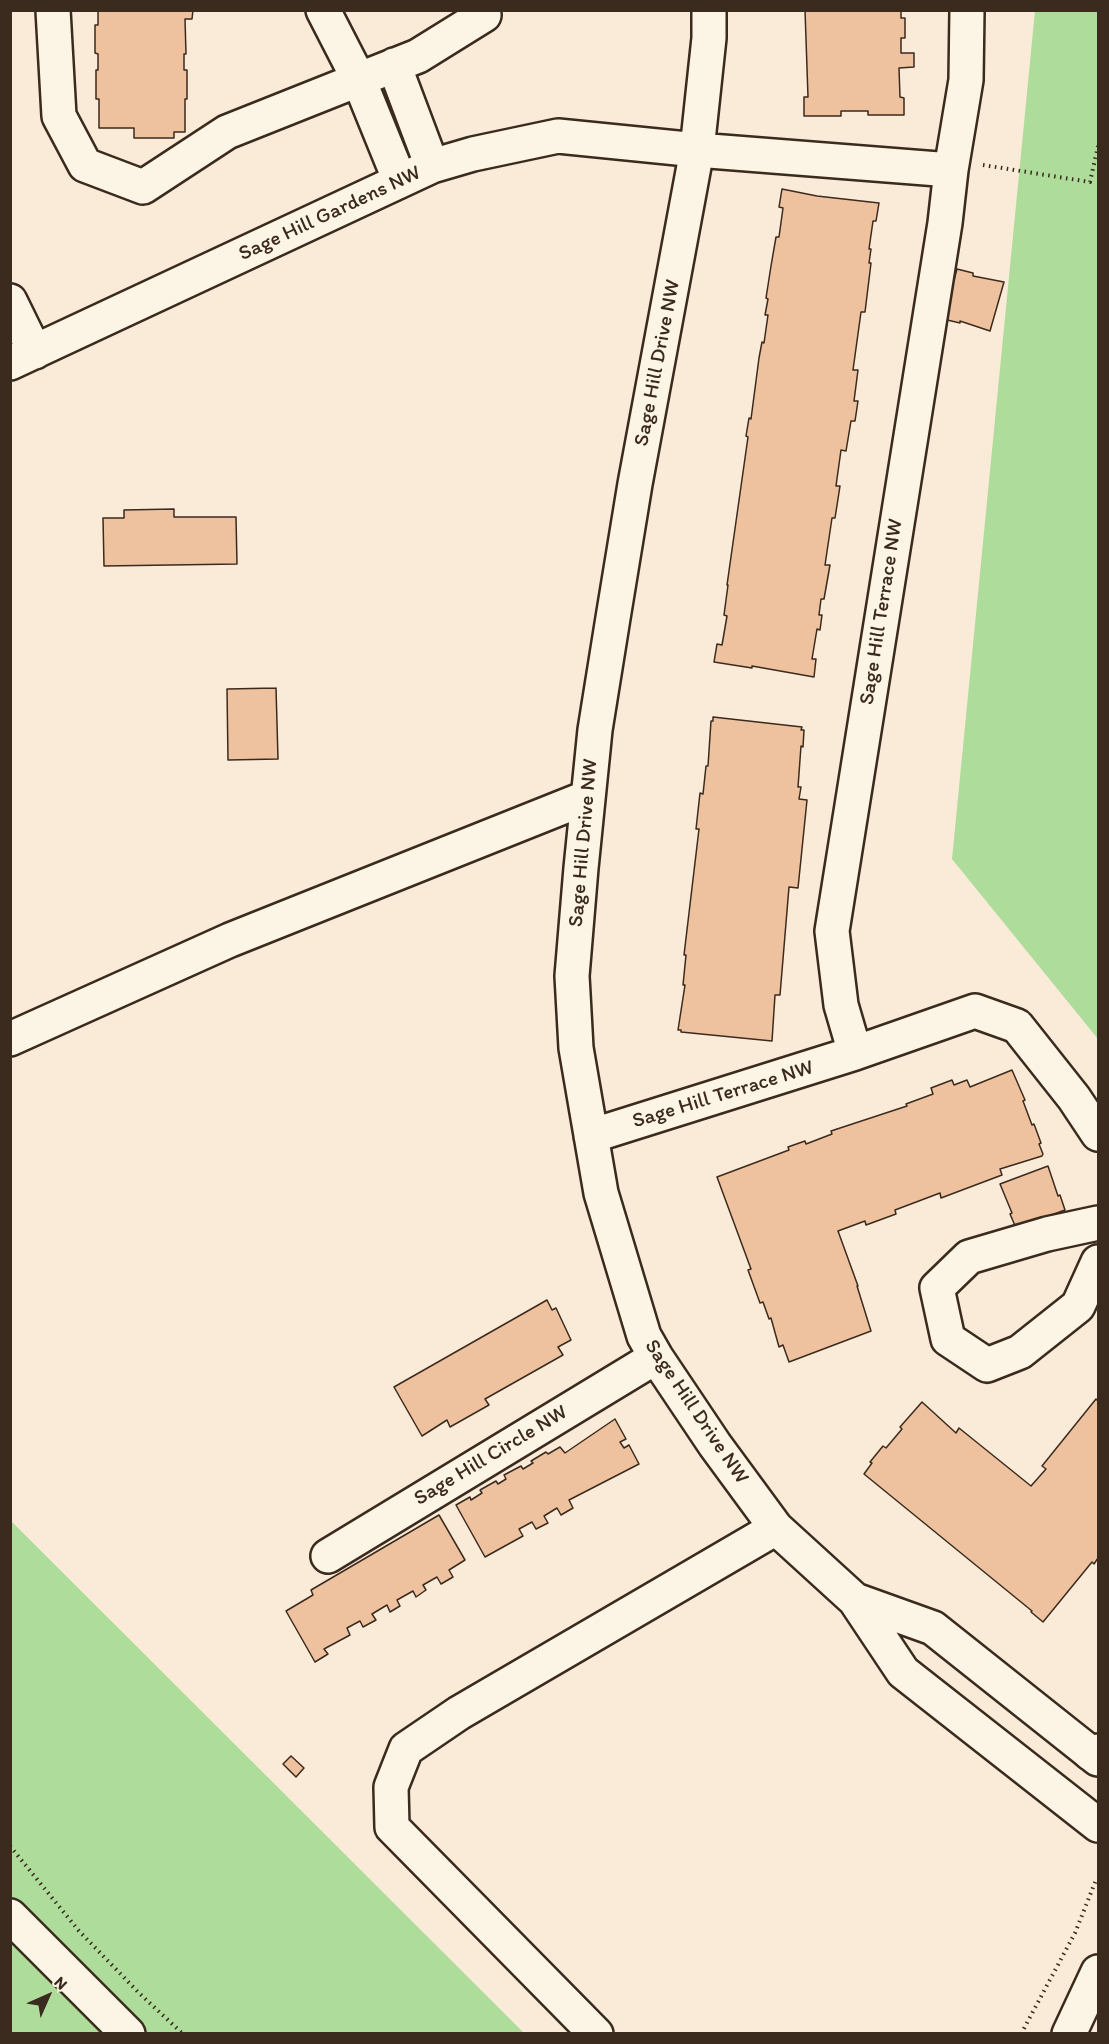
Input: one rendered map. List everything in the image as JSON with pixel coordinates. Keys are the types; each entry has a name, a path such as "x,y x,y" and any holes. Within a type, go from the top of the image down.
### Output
{"street":[{"path":"53,10 59,116 85,165 143,187 227,132 418,56 484,15 481,10"},
{"path":"323,10 359,80 400,181"},
{"name":"Sage Hill Drive NW","path":"709,10 709,38 698,150 630,518 595,730 588,797 572,976 576,1048 601,1193 644,1336 715,1445 776,1528 855,1600 903,1672 1098,1825"},
{"name":"Sage Hill Terrace NW","path":"855,1053 841,1005 832,931 945,224 951,170 966,80 967,10"},
{"path":"394,65 432,166"},
{"name":"Sage Hill Gardens NW","path":"10,301 23,357 432,166 473,154 558,136 698,150"},
{"path":"698,150 951,170"},
{"path":"10,1039 230,940 588,797"},
{"name":"Sage Hill Terrace NW","path":"591,1136 855,1053 975,1011 1017,1026 1074,1098 1098,1134"},
{"path":"1098,1223 1047,1234 969,1257 938,1288 948,1339 987,1365 1020,1352 1078,1306 1098,1262"},
{"name":"Sage Hill Circle NW","path":"328,1556 656,1357"},
{"path":"596,2034 392,1827 391,1787 406,1749 459,1713 776,1528"},
{"name":"Sage Hill Drive NW","path":"855,1600 933,1628 1096,1754"},
{"path":"10,1916 128,2034"},
{"path":"1069,2034 1098,1972"}],"path":[{"path":"1007,168 1090,182 1098,146"},
{"path":"10,1846 79,1931 139,1993 183,2034"},
{"path":"1021,2034 1076,1933 1096,1880"}],"green space":[{"path":"1035,11 1098,11 1098,1039 952,859"},
{"path":"11,1521 524,2033 11,2033"}],"building":[{"path":"98,10 193,10 192,19 185,19 184,70 187,70 187,99 185,99 185,132 174,132 174,138 134,138 134,128 99,128 99,99 96,99 98,54 95,53 95,25 98,25"},
{"path":"805,10 901,10 901,18 905,18 905,38 901,38 901,53 914,53 914,67 899,68 900,97 904,98 904,115 868,115 868,111 841,111 841,116 804,116 804,97 808,97"},
{"path":"782,189 817,196 879,203 876,221 873,221 865,312 861,312 853,370 858,370 854,401 858,401 855,421 851,421 846,451 841,450 836,486 840,486 835,518 832,518 825,565 830,565 824,599 821,599 820,630 817,629 812,659 816,659 814,677 714,662 717,644 722,645 727,616 724,615 727,585 748,437 746,436 749,418 751,419 762,342 764,343 768,315 765,315 768,299 766,298 776,237 779,237 783,208 779,207"},
{"path":"957,269 973,273 973,276 1004,282 990,331 960,321 960,323 943,319"},
{"path":"174,509 174,517 236,517 237,564 104,566 103,518 124,518 124,510"},
{"path":"276,688 278,759 228,760 227,689"},
{"path":"713,717 802,727 801,730 804,730 798,787 801,787 799,799 807,800 798,888 789,887 780,995 775,995 772,1041 678,1030 685,985 683,985 686,955 684,955 699,829 696,829 700,793 703,794 706,766 708,766"},
{"path":"1012,1070 1041,1143 1039,1144 1042,1156 1000,1169 1002,1175 941,1198 940,1193 895,1210 896,1214 866,1225 865,1221 838,1231 871,1331 789,1362 783,1345 779,1347 771,1318 769,1319 763,1302 760,1303 748,1270 751,1269 717,1177 789,1150 788,1147 805,1141 806,1144 832,1134 831,1131 907,1106 906,1104 933,1094 931,1088 952,1080 954,1085 967,1080 970,1087"},
{"path":"1048,1166 1065,1210 1016,1228 1000,1184"},
{"path":"547,1300 552,1310 556,1308 571,1340 558,1347 563,1355 485,1399 489,1405 450,1427 447,1420 422,1436 394,1387"},
{"path":"1096,1399 1098,1401 1098,1558 1094,1564 1092,1562 1043,1622 864,1474 872,1463 870,1462 883,1446 886,1448 902,1429 900,1427 922,1402 956,1433 959,1428 1031,1486 1046,1469 1042,1466"},
{"path":"615,1419 626,1439 620,1442 624,1448 629,1445 639,1464 569,1500 573,1508 561,1515 557,1508 544,1516 548,1523 536,1529 532,1522 519,1529 523,1536 485,1557 456,1505 470,1497 471,1500 482,1493 480,1490 496,1481 498,1484 506,1479 504,1475 521,1466 523,1469 546,1452 548,1454 560,1447 565,1453"},
{"path":"439,1515 465,1560 449,1570 453,1577 441,1584 437,1577 423,1585 426,1590 416,1597 413,1591 397,1600 400,1606 390,1612 387,1605 372,1614 376,1620 363,1627 360,1621 347,1628 350,1635 324,1649 328,1654 315,1662 286,1611 313,1595 311,1590"},
{"path":"291,1756 304,1768 296,1777 283,1764"}]}
